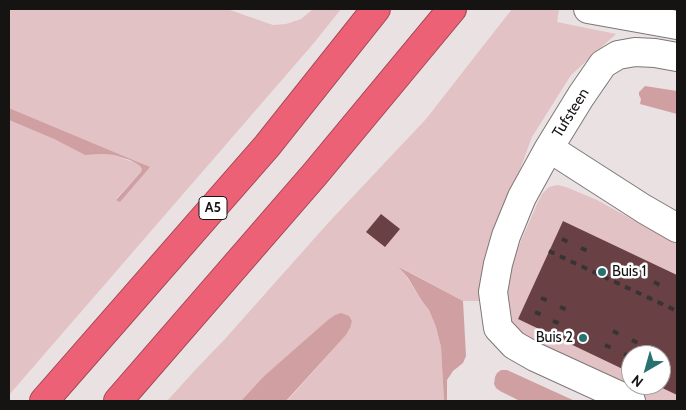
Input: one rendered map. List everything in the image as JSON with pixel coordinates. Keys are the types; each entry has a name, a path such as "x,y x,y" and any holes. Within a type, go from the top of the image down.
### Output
{"highway":[{"name":"A5","path":"44,401 267,146 376,9"},
{"path":"118,401 315,174 452,9"}],"lane":[{"path":"588,9 677,25"},
{"name":"Tufsteen","path":"676,57 635,52 618,55 604,64 581,96 549,148 644,210 677,228"},
{"path":"549,148 522,197 506,236 498,264 493,292 498,328 514,345 528,353 631,401"}],"shaded area":[{"path":"9,9 227,9 273,25 286,24 301,19 313,9 341,9 313,44 9,395 9,120 54,139 85,155 114,155 138,164 142,169 141,172 116,199 120,201 149,167 9,108"},
{"path":"512,9 559,9 557,22 616,34 571,75 532,137 494,239 479,301 463,301 400,267 429,310 436,327 441,347 444,401 287,401 346,335 350,328 335,315 264,376 241,401 167,401 329,222 426,119"},
{"path":"645,86 677,91 677,114 640,104 639,92"},
{"path":"9,108 150,167 120,202 116,200 141,172 142,169 139,165 114,155 85,155 54,139 9,120"},
{"path":"557,185 566,187 597,200 677,244 677,275 563,221 545,260 677,323 677,347 537,279 518,319 621,368 621,388 540,351 512,326 508,316 506,306 509,268 538,202 542,194 549,187"},
{"path":"399,267 463,301 466,356 463,363 453,371 447,380 447,401 444,401 441,347 436,327 429,310"},
{"path":"341,313 349,316 352,321 346,335 286,401 241,401 264,376 328,320"},
{"path":"501,370 507,370 575,401 520,401 496,388 494,384 495,377"},
{"path":"671,392 677,395 677,401 648,401 635,395 671,395"}],"building":[{"path":"381,214 400,229 385,247 366,232"},
{"path":"563,221 677,275 677,395 671,392 671,345 621,345 621,368 518,319"}],"railway":[{"path":"562,239 573,244"},
{"path":"581,248 592,253"},
{"path":"549,251 677,311"},
{"path":"635,273 645,278"},
{"path":"654,282 664,287"},
{"path":"541,298 551,302"},
{"path":"560,307 570,311"},
{"path":"535,312 544,316"},
{"path":"553,321 563,325"},
{"path":"613,331 623,336"},
{"path":"632,340 642,345"},
{"path":"605,345 616,350"}],"place":[{"name":"Buis 1","path":"602,272"},
{"name":"Buis 2","path":"583,338"}]}
